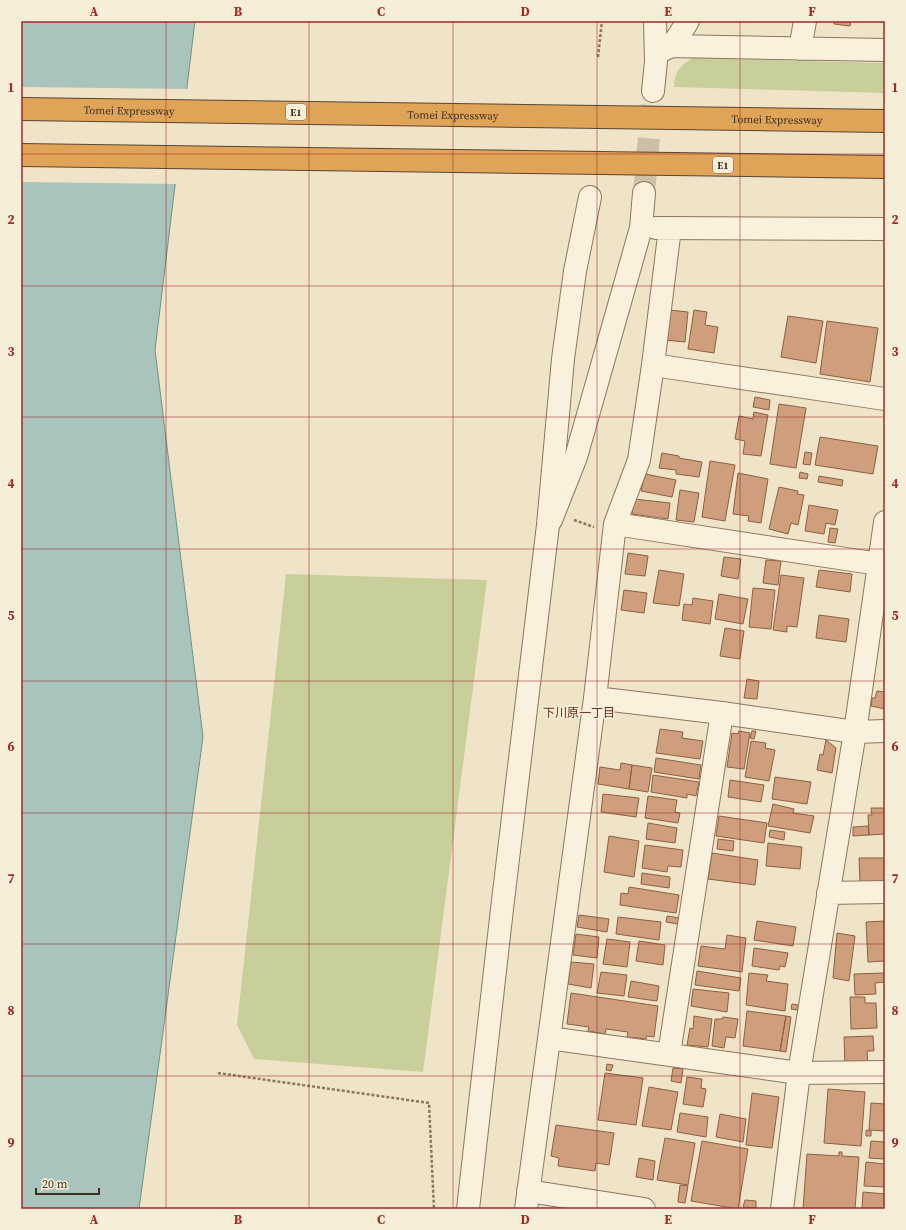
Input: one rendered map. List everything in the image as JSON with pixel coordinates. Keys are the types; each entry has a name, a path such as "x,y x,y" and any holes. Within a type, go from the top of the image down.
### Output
{"highway":[{"name":"Tomei Expressway","path":"21,109 885,121"},
{"name":"E1","path":"21,155 885,167"}],"street":[{"path":"655,21 664,50"},
{"path":"653,91 664,50 688,21"},
{"path":"800,49 805,21"},
{"path":"664,50 885,50"},
{"path":"551,519 576,457 641,228 644,193"},
{"path":"468,1209 502,909 551,519 563,359 575,271 590,198"},
{"path":"641,228 885,230"},
{"path":"644,1209 527,1200 594,698 614,529 639,460 653,365 670,228"},
{"path":"653,365 885,399"},
{"path":"782,1209 799,1073 855,732 885,522"},
{"path":"614,529 879,564"},
{"path":"594,698 722,713 855,732 885,731"},
{"path":"669,1054 722,713"},
{"path":"828,893 885,892"},
{"path":"549,1038 799,1073 885,1072"}],"path":[{"path":"598,57 602,21"},
{"path":"551,519 614,529"},
{"path":"218,1073 429,1104 434,1209"}],"green space":[{"path":"692,58 885,63 885,93 674,87 675,77 678,70"},
{"path":"286,574 487,580 423,1072 254,1059 237,1025"}],"water":[{"path":"21,21 195,21 155,350 203,737 139,1209 21,1209"}],"pier":[{"path":"21,87 189,89 177,184 21,182"}],"building":[{"path":"834,21 851,21 850,26 834,24"},
{"path":"669,310 688,312 685,342 665,340"},
{"path":"694,310 707,312 705,325 718,327 714,353 688,349"},
{"path":"788,316 823,321 816,363 781,357"},
{"path":"827,321 878,328 870,382 820,374"},
{"path":"755,397 770,400 769,410 753,407"},
{"path":"779,404 806,408 796,468 770,464"},
{"path":"754,412 768,415 761,456 743,454 745,441 735,439 739,416 753,419"},
{"path":"820,437 878,446 873,474 815,465"},
{"path":"805,452 812,453 810,465 803,464"},
{"path":"662,453 702,462 699,477 676,474 676,470 659,468"},
{"path":"710,461 735,465 725,521 702,517"},
{"path":"800,472 808,474 807,479 799,478"},
{"path":"738,473 768,479 761,523 748,521 749,516 733,514"},
{"path":"645,474 676,480 672,497 641,491"},
{"path":"819,476 843,480 842,486 818,482"},
{"path":"779,487 798,491 797,494 804,495 798,525 791,523 788,534 769,529"},
{"path":"680,490 699,493 694,522 676,520"},
{"path":"634,499 670,503 668,519 632,514"},
{"path":"809,505 838,510 835,525 826,523 824,534 805,531"},
{"path":"830,528 838,529 835,543 828,542"},
{"path":"628,553 648,556 645,576 625,574"},
{"path":"724,557 741,559 738,579 721,576"},
{"path":"766,560 781,561 778,585 763,583"},
{"path":"659,570 684,574 679,606 653,603"},
{"path":"819,570 852,574 850,592 816,587"},
{"path":"781,575 804,578 797,627 787,626 787,632 773,630"},
{"path":"753,588 775,590 771,629 749,627"},
{"path":"624,590 647,593 644,613 621,610"},
{"path":"719,594 748,599 743,624 715,619"},
{"path":"693,598 713,601 710,624 682,620 684,604 692,605"},
{"path":"819,615 849,619 846,642 816,638"},
{"path":"725,628 744,631 740,659 720,656"},
{"path":"747,679 759,681 757,699 744,698"},
{"path":"877,691 885,692 885,709 871,706 872,698 875,698"},
{"path":"660,729 683,732 682,738 703,741 700,759 656,753"},
{"path":"739,731 750,733 744,769 727,767 732,733 738,734"},
{"path":"752,731 756,731 754,739 750,738"},
{"path":"826,740 836,748 832,773 817,770 820,754 823,755"},
{"path":"751,741 766,743 765,748 775,750 769,781 745,777"},
{"path":"656,758 701,765 699,779 654,772"},
{"path":"621,763 632,765 629,789 598,784 600,767 620,770"},
{"path":"632,765 652,768 648,792 629,789"},
{"path":"653,775 699,782 696,796 687,794 687,798 651,792"},
{"path":"775,777 811,782 807,804 772,799"},
{"path":"730,780 764,785 761,802 728,797"},
{"path":"603,794 639,798 636,817 601,812"},
{"path":"648,796 677,800 675,812 680,813 678,823 645,818"},
{"path":"773,804 794,809 793,813 814,816 810,833 768,826"},
{"path":"871,808 885,808 885,834 869,835 868,815 872,815"},
{"path":"719,816 767,823 764,843 716,836"},
{"path":"648,823 677,828 675,843 646,839"},
{"path":"868,826 869,835 853,836 853,827"},
{"path":"770,830 785,832 784,840 769,837"},
{"path":"609,836 639,841 634,877 604,872"},
{"path":"718,839 734,841 733,851 717,849"},
{"path":"768,843 802,847 800,869 766,866"},
{"path":"645,845 683,850 681,867 668,866 667,872 642,868"},
{"path":"712,853 758,860 755,885 708,879"},
{"path":"859,858 885,858 885,881 860,882"},
{"path":"642,873 670,877 669,888 641,884"},
{"path":"629,887 679,895 676,913 620,905 621,893 628,894"},
{"path":"579,915 609,919 607,932 577,927"},
{"path":"667,916 679,918 678,924 666,922"},
{"path":"618,917 661,922 659,940 616,934"},
{"path":"757,921 796,927 793,946 754,940"},
{"path":"884,921 885,961 868,962 866,922"},
{"path":"837,933 855,936 849,981 833,978"},
{"path":"576,934 599,937 597,958 573,955"},
{"path":"727,935 746,938 742,972 698,966 701,946 725,949"},
{"path":"607,939 630,942 627,967 603,964"},
{"path":"639,941 665,945 663,965 636,961"},
{"path":"754,948 788,953 785,967 780,966 779,970 752,966"},
{"path":"571,962 594,964 591,988 568,984"},
{"path":"697,971 741,978 739,991 695,985"},
{"path":"601,972 627,975 624,996 597,993"},
{"path":"749,973 768,975 766,981 788,984 785,1011 746,1005"},
{"path":"884,973 885,982 875,983 876,994 855,995 854,974"},
{"path":"631,981 659,986 657,1001 628,997"},
{"path":"693,989 729,993 727,1012 691,1006"},
{"path":"571,993 658,1006 654,1037 647,1036 646,1039 627,1037 628,1032 606,1029 605,1034 588,1031 589,1027 567,1024"},
{"path":"850,997 865,997 865,1003 876,1003 877,1028 851,1029"},
{"path":"792,1004 798,1005 798,1010 791,1009"},
{"path":"747,1011 786,1016 780,1051 743,1046"},
{"path":"694,1016 712,1019 708,1047 687,1045 690,1028 693,1029"},
{"path":"786,1016 791,1017 786,1052 780,1051"},
{"path":"723,1017 738,1019 735,1038 726,1037 724,1048 712,1046 715,1019 722,1019"},
{"path":"873,1036 874,1051 867,1051 868,1065 845,1066 844,1037"},
{"path":"607,1064 613,1065 611,1071 606,1070"},
{"path":"673,1068 683,1069 681,1083 671,1081"},
{"path":"605,1073 643,1078 636,1125 598,1120"},
{"path":"687,1077 702,1079 701,1088 706,1089 703,1107 683,1104"},
{"path":"649,1087 678,1092 671,1130 642,1126"},
{"path":"828,1089 865,1092 861,1146 824,1143"},
{"path":"752,1093 779,1097 772,1148 746,1145"},
{"path":"871,1103 885,1104 885,1131 869,1130"},
{"path":"680,1113 708,1117 706,1137 677,1132"},
{"path":"720,1114 746,1119 743,1142 716,1137"},
{"path":"556,1125 614,1133 609,1165 596,1163 595,1171 558,1166 559,1158 551,1156"},
{"path":"866,1130 871,1131 871,1136 866,1136"},
{"path":"665,1138 695,1143 688,1185 657,1180"},
{"path":"702,1141 748,1149 738,1209 691,1201"},
{"path":"871,1141 885,1142 885,1159 869,1158"},
{"path":"839,1152 842,1152 842,1156 859,1157 855,1209 803,1209 807,1154 839,1156"},
{"path":"639,1158 655,1161 653,1180 636,1177"},
{"path":"866,1162 885,1164 885,1187 864,1186"},
{"path":"680,1185 688,1186 685,1203 678,1202"},
{"path":"863,1192 885,1194 885,1209 862,1209"},
{"path":"745,1200 756,1201 756,1208 743,1207"}],"tunnel":[{"path":"644,193 653,91"}],"district":[{"name":"下川原一丁目","path":"579,713"}]}
